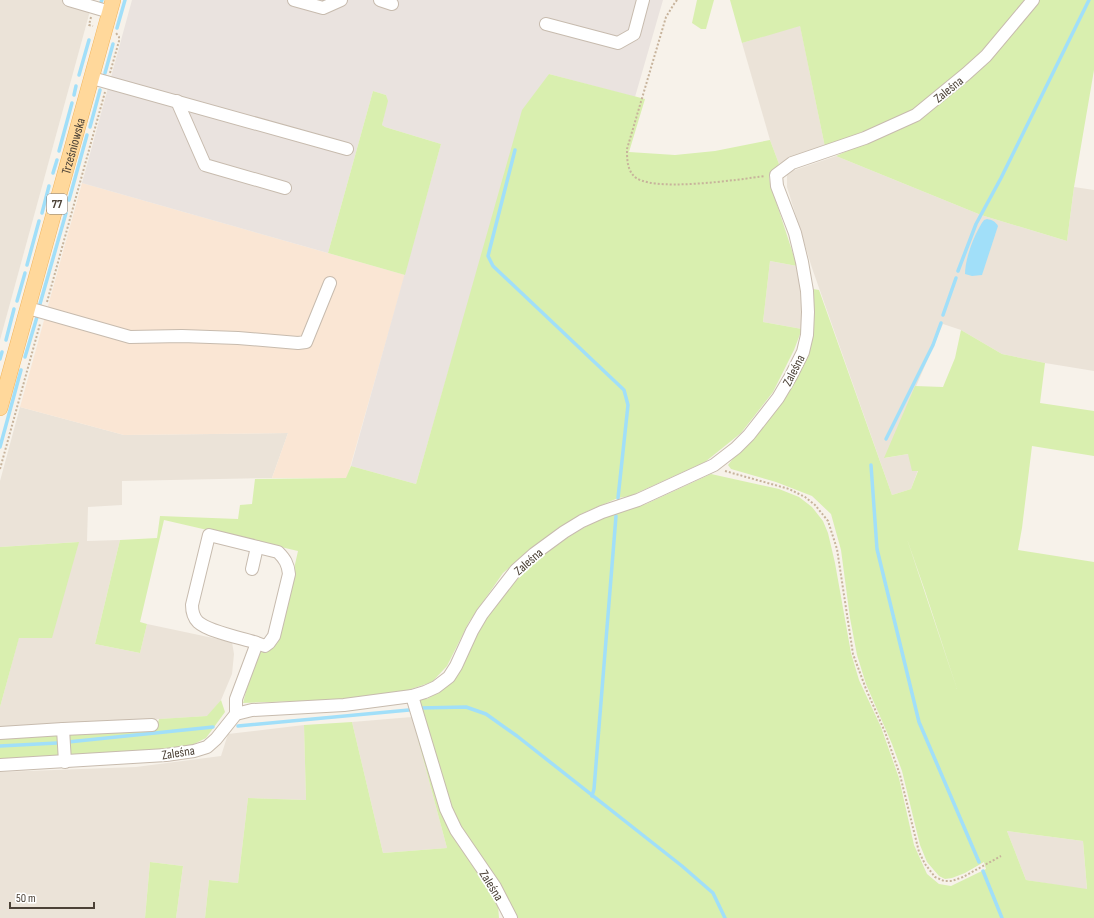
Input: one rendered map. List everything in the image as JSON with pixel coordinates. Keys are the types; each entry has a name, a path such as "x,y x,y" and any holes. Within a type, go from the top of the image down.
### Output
{"main road":[{"name":"Trześniowska","path":"0,408 112,6"}],"street":[{"path":"69,0 94,7 112,6"},
{"path":"294,0 323,8 341,0"},
{"path":"546,24 618,43 634,34 643,0"},
{"name":"Zaleśna","path":"0,765 166,755 194,751 207,747 216,739 236,714 252,710 344,706 412,696 425,692 449,677 482,614 516,570 534,554 582,521 602,512 638,500 714,465 736,448 749,435 778,398 803,352 807,335 806,291 802,262 795,233 777,186 776,175 792,163 864,138 916,115 986,56 1033,0"},
{"path":"92,78 347,149"},
{"path":"177,101 204,165 285,188"},
{"path":"28,308 130,337 182,336 298,343 306,342 330,283"},
{"path":"209,535 278,552 288,565 289,574 274,636 265,646 257,643 205,627 197,621 192,613 192,605 209,535"},
{"path":"252,569 257,547"},
{"path":"236,714 236,699 257,643"},
{"name":"Zaleśna","path":"412,696 446,809 456,830 495,887 511,918"},
{"path":"0,734 63,729 152,725"},
{"path":"63,729 65,762"},
{"path":"502,918 503,902"}],"path":[{"path":"677,0 666,17 627,149 627,159 633,176 641,181 653,183 691,184 722,182 776,175"},
{"path":"0,469 108,83 119,37 115,32 89,25 94,7"},
{"path":"714,465 728,473 789,489 805,496 816,505 828,521 837,549 854,654 866,689 885,732 900,775 919,852 925,864 935,877 944,881 952,881 963,877 1001,856"}],"shaded area":[{"path":"0,0 93,0 0,340"},
{"path":"132,0 663,0 635,97 549,74 455,348 416,484 351,466 441,144 382,125 387,101 386,95 373,91 328,253 82,183"},
{"path":"800,25 825,147 779,164 770,140 742,43"},
{"path":"836,156 981,215 1067,241 1074,187 1094,190 1094,371 1002,354 961,330 943,324 885,458 908,454 918,470 911,489 892,495 812,268 787,187 787,175 792,171"},
{"path":"82,183 405,275 347,478 272,478 288,433 124,435 20,407"},
{"path":"770,261 797,266 800,284 802,329 763,322"},
{"path":"20,407 124,435 288,433 272,478 122,481 122,505 88,507 87,541 120,540 95,644 140,653 147,624 232,642 234,654 232,674 221,700 208,716 0,729 0,707 19,637 78,542 0,547 0,481"},
{"path":"412,717 447,848 383,853 352,722"},
{"path":"304,725 306,800 248,798 238,883 209,880 205,918 176,918 183,866 150,862 145,918 0,918 0,772 136,767 221,756 228,734"},
{"path":"1007,831 1083,841 1087,890 1026,880"}],"green space":[{"path":"697,0 714,0 706,29 701,29 692,23"},
{"path":"730,0 1026,0 991,41 965,68 909,113 825,147 800,26 742,43"},
{"path":"1039,0 1094,0 1094,70 1074,187 1067,241 981,215 836,156 920,118 984,66"},
{"path":"549,74 645,99 629,152 675,155 715,151 770,140 779,164 769,176 770,183 797,266 770,261 763,322 802,329 794,350 773,392 741,433 705,462 630,496 618,498 581,514 534,546 503,573 469,622 447,666 432,682 399,693 330,700 243,703 260,640 277,644 298,551 164,520 140,622 147,624 140,653 95,644 120,540 157,538 160,516 238,519 240,505 252,504 255,479 346,478 351,466 416,484 522,110"},
{"path":"373,91 386,95 388,101 382,125 441,144 405,275 328,253"},
{"path":"813,289 819,290 892,495 911,489 918,471 912,471 908,454 884,458 915,386 943,387 955,358 961,330 1002,354 1045,363 1040,403 1094,411 1094,456 1032,446 1018,550 1094,562 1094,918 515,918 463,836 447,803 419,702 420,699 427,699 439,691 499,598 541,555 608,514 646,504 711,474 779,489 799,497 812,507 823,521 828,533 835,563 851,653 859,680 881,727 899,778 914,845 927,874 939,884 951,886 986,869 984,862 965,873 945,879 939,876 927,862 920,845 902,771 866,684 857,655 850,618 841,550 831,514 812,496 776,482 731,469 728,465 795,378 810,292","holes":["907,539 925,591 957,689","1007,831 1083,841 1087,889 1026,880"]},
{"path":"79,542 52,638 19,638 0,707 0,547"},
{"path":"221,700 225,712 206,738 190,746 168,750 0,759 0,737 157,726 159,719 207,716"},
{"path":"415,716 440,801 492,888 498,905 499,918 205,918 209,880 238,883 248,798 306,800 304,725 352,722 383,853 447,848 412,717"},
{"path":"150,862 183,866 176,918 145,918"}],"water":[{"path":"987,219 993,221 998,226 982,275 972,276 965,274 967,260 974,238 984,220"}],"waterway":[{"path":"117,28 125,0"},
{"path":"958,271 976,224 1001,178 1089,0"},
{"path":"79,75 89,40"},
{"path":"105,73 113,44"},
{"path":"74,95 76,86"},
{"path":"90,127 100,90"},
{"path":"59,151 72,103"},
{"path":"69,200 87,135"},
{"path":"515,150 488,256 493,266 624,390 628,405 618,498"},
{"path":"53,173 57,160"},
{"path":"42,213 49,186"},
{"path":"40,304 66,213"},
{"path":"27,265 39,221"},
{"path":"17,301 25,273"},
{"path":"943,315 956,278"},
{"path":"6,340 14,309"},
{"path":"25,357 37,317"},
{"path":"886,439 933,345 941,323"},
{"path":"0,359 2,352"},
{"path":"0,447 21,370"},
{"path":"871,465 877,549 919,722 979,862"},
{"path":"592,796 594,789 616,516"},
{"path":"420,708 466,707 486,714 517,736 682,866 713,893 725,918"},
{"path":"238,726 409,710"},
{"path":"68,742 213,727"},
{"path":"0,746 57,743"},
{"path":"983,871 1002,918"}]}
